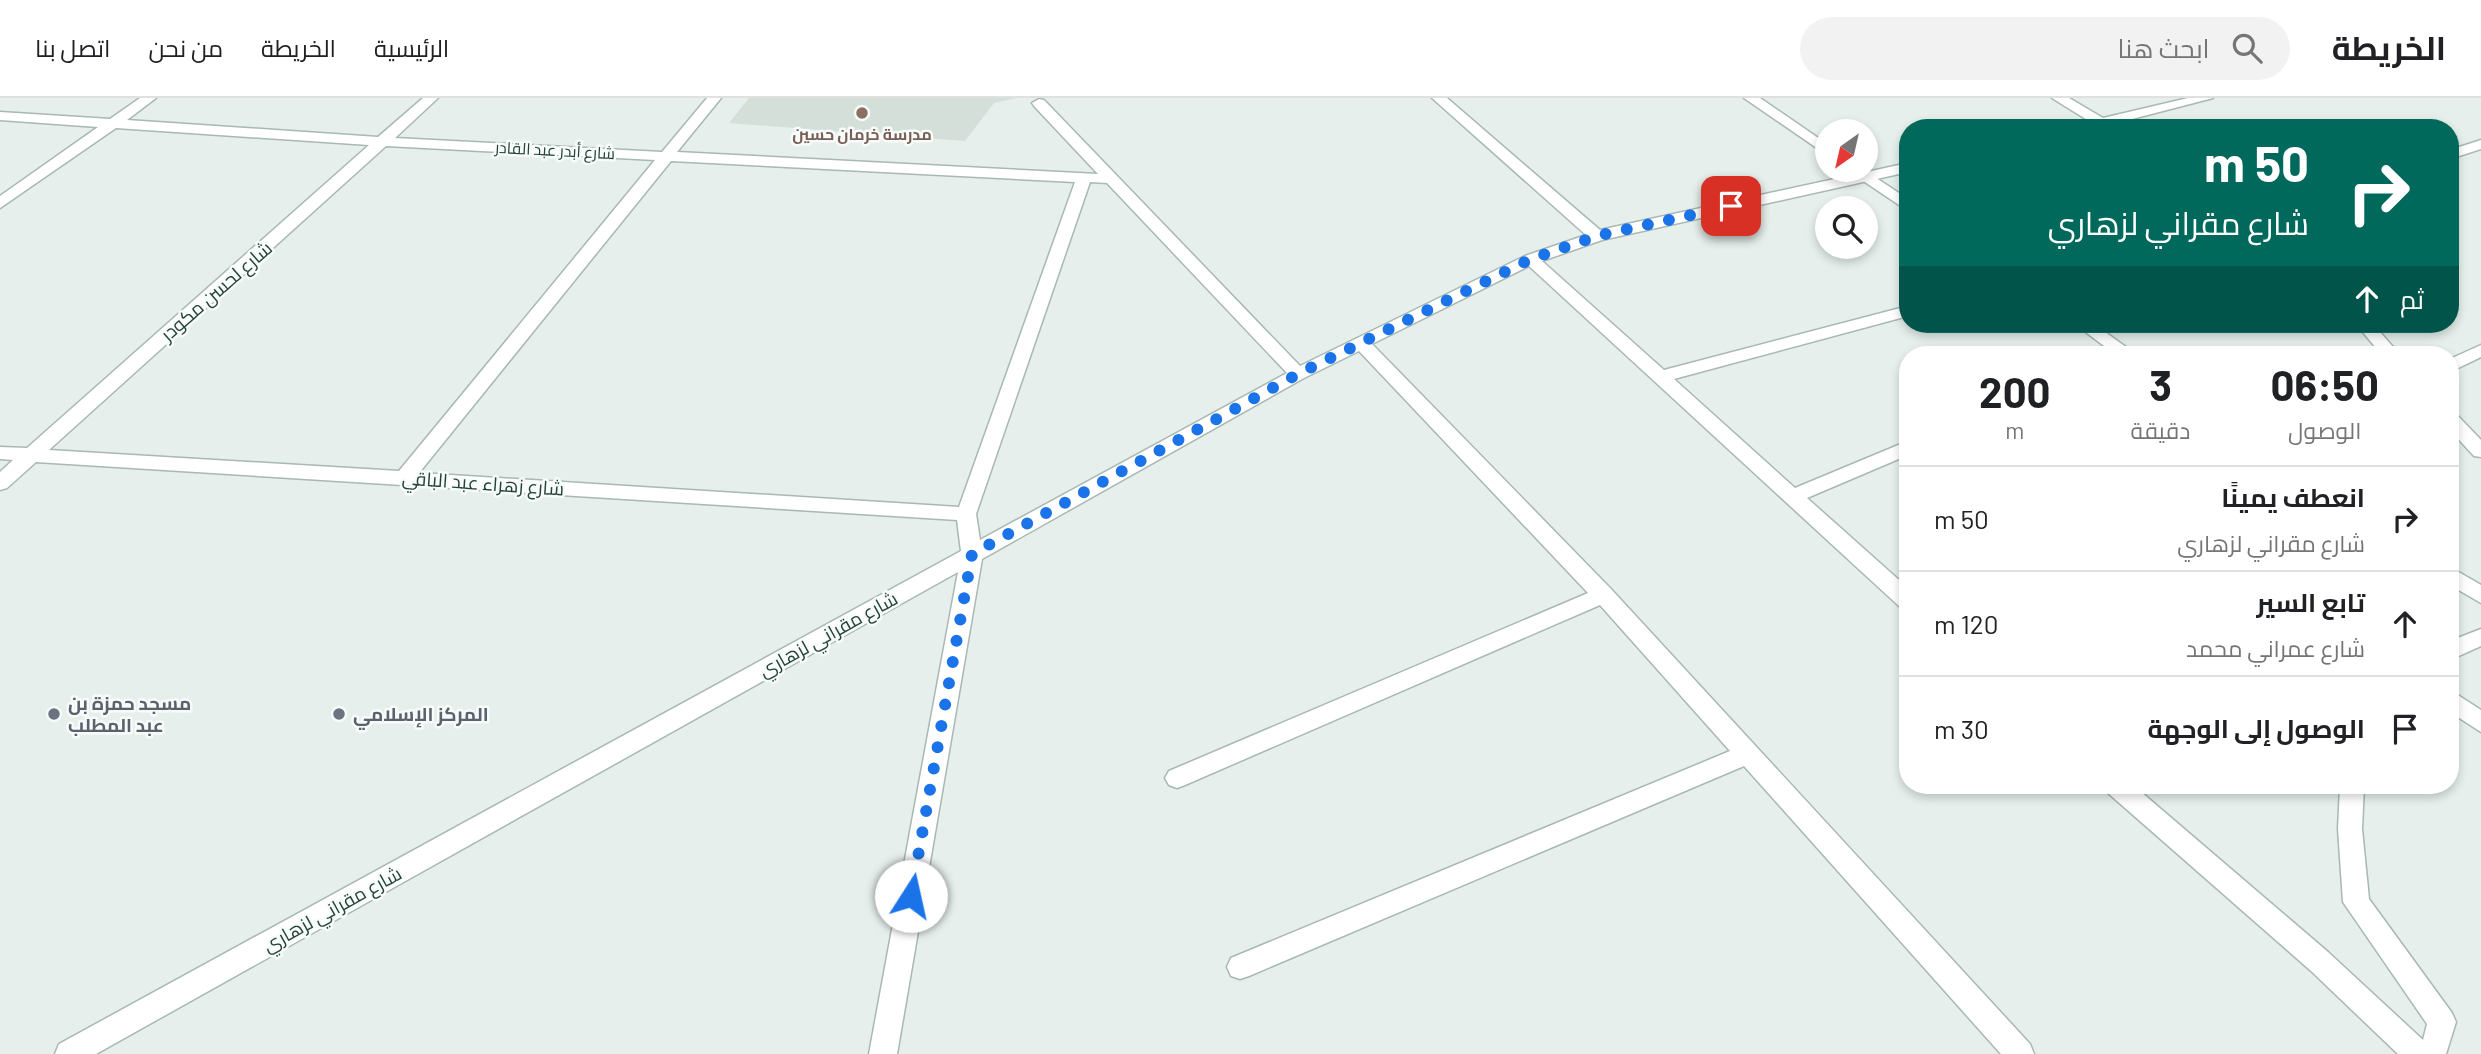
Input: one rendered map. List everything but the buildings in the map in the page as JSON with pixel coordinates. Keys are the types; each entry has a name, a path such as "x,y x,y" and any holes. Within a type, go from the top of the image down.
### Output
{"street":[{"path":"0,203 149,98"},
{"name":"شارع لحسن مكودر","path":"0,483 385,142 431,98"},
{"path":"404,478 714,98"},
{"path":"1439,98 1597,236"},
{"path":"1751,98 1815,143"},
{"path":"2059,98 2096,119"},
{"path":"2128,119 2206,98"},
{"path":"1039,103 1298,374"},
{"name":"شارع أبدر عبد القادر","path":"0,117 385,142 1111,178"},
{"path":"2459,152 2481,145"},
{"name":"شارع مقراني لزهاري","path":"1878,171 1899,168"},
{"path":"883,1054 972,554 967,514 1084,177"},
{"name":"شارع مقراني لزهاري","path":"69,1054 1298,374 1531,259 1597,236 1822,182"},
{"path":"1872,182 1899,200"},
{"path":"1531,259 1899,593"},
{"path":"1660,377 1899,313"},
{"path":"2095,333 2113,346"},
{"path":"1363,344 1603,595 2020,1054"},
{"path":"2459,361 2481,350"},
{"path":"2459,428 2481,451"},
{"path":"1794,496 1899,451"},
{"name":"شارع زهراء عبد الباقي","path":"0,453 967,514"},
{"path":"2459,581 2481,595"},
{"path":"1177,778 1603,595"},
{"path":"2459,647 2481,638"},
{"path":"2459,705 2481,723"},
{"path":"1240,967 1747,754"},
{"path":"2126,794 2319,961 2418,1054"},
{"path":"2352,794 2350,829 2356,902 2442,1022 2432,1054"}],"shaded area":[{"name":"مدرسة خرمان حسين","path":"749,98 1016,98 994,103 965,141 729,123"}],"place":[{"name":"مدرسة خرمان حسين","path":"862,113"},
{"name":"مسجد حمزة بن عبد المطلب","path":"54,714"},
{"name":"المركز الإسلامي","path":"339,714"}],"route":[{"path":"911,896 972,554 1298,374 1531,259 1597,236 1731,206"}]}
